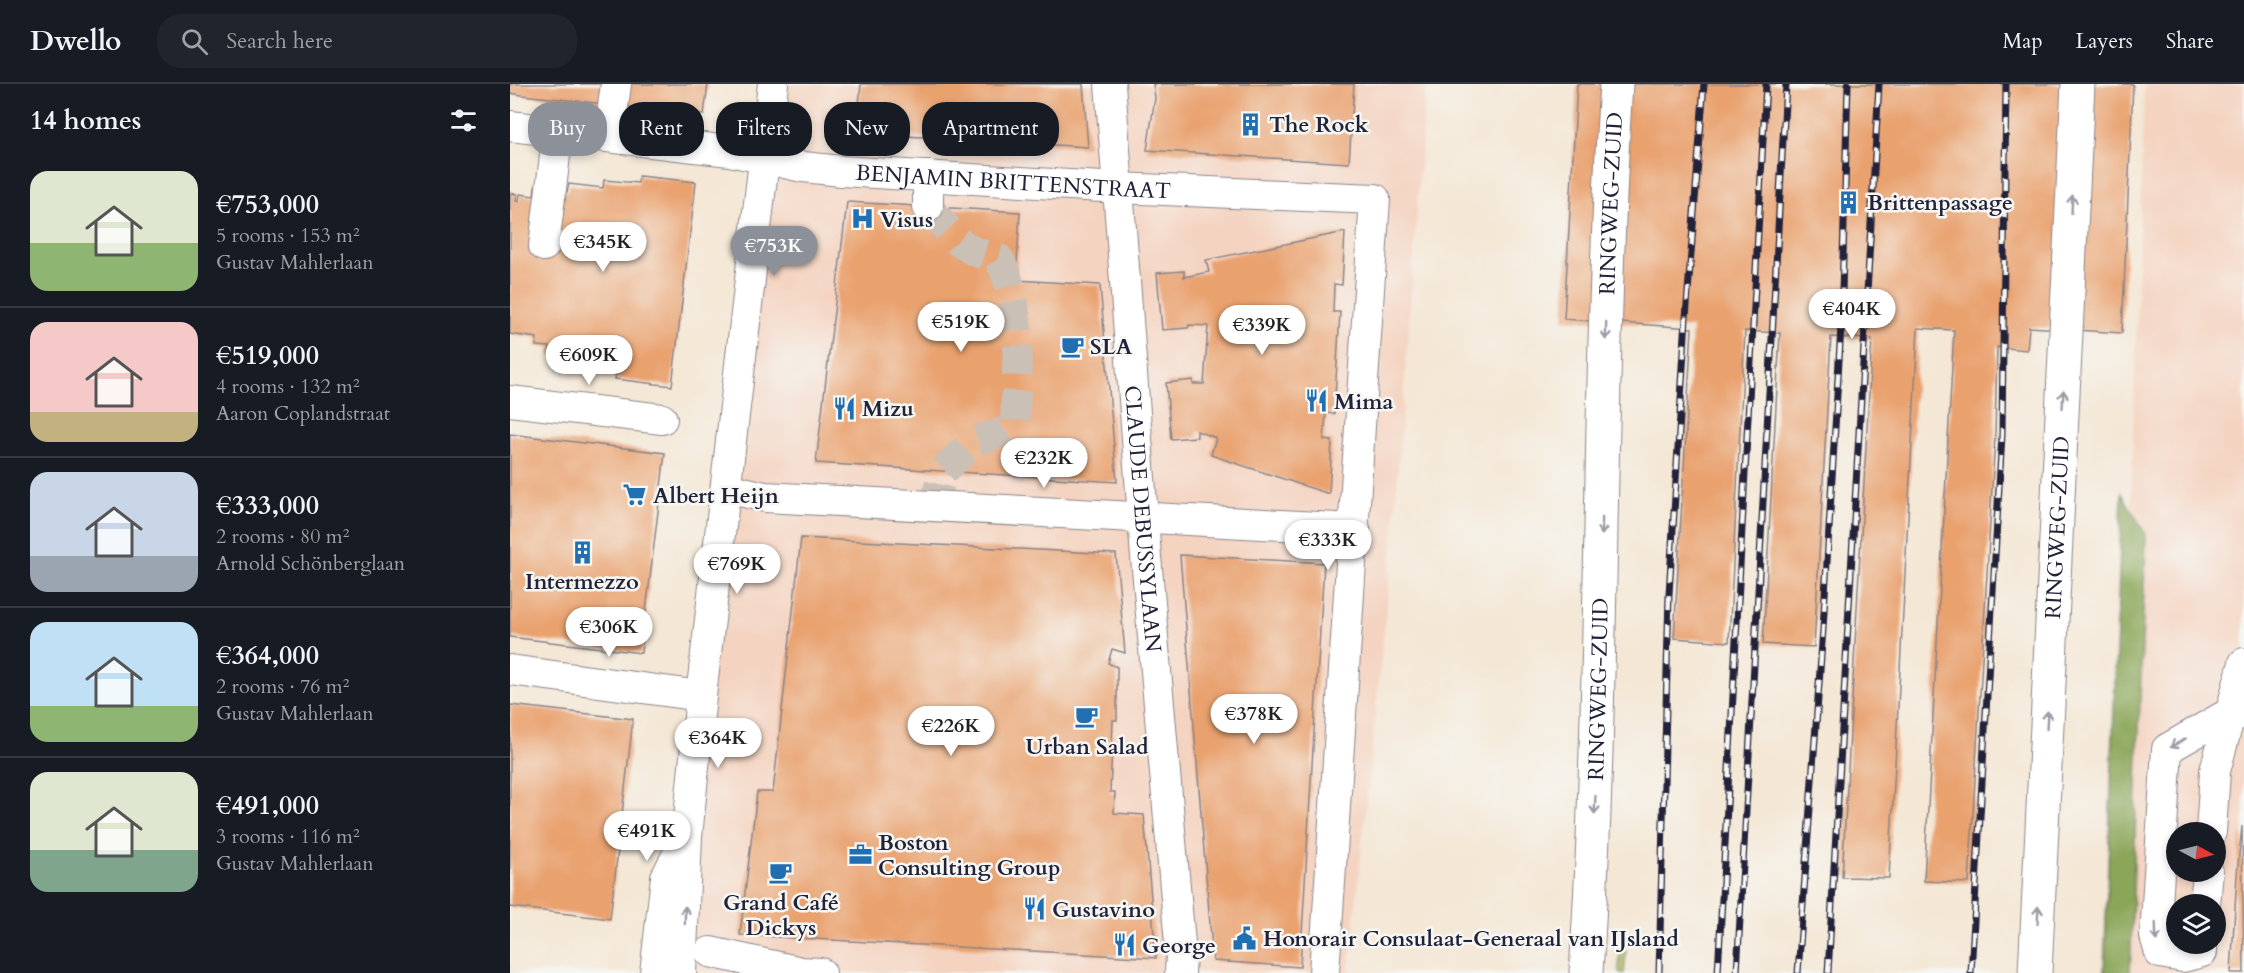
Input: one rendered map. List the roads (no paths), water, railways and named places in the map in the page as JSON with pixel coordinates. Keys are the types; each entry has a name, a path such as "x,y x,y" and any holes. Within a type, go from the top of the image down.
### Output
{"highway":[{"name":"RINGWEG-ZUID","path":"1586,973 1596,784 1606,305 1616,84"},
{"name":"RINGWEG-ZUID","path":"2035,973 2078,84"}],"street":[{"path":"609,137 616,84"},
{"path":"681,973 687,837 701,696 773,84"},
{"name":"CLAUDE DEBUSSYLAAN","path":"1110,84 1180,964"},
{"name":"BENJAMIN BRITTENSTRAAT","path":"510,126 528,128"},
{"name":"BENJAMIN BRITTENSTRAAT","path":"609,137 730,151 803,167 1118,188 1375,199 1355,529"},
{"path":"544,246 555,156"},
{"path":"928,176 928,207"},
{"path":"510,401 662,419"},
{"path":"727,488 765,497 1355,529 1325,959"},
{"path":"2212,822 2215,771 2236,714 2244,663"},
{"path":"510,670 701,696"},
{"path":"2189,958 2160,953 2155,936 2167,749 2236,714"},
{"path":"655,973 666,877 687,837"},
{"path":"710,952 801,972 821,973"}],"tunnel":[{"path":"928,207 959,242 973,251 999,259 1013,297 1017,339 1015,424 1004,432 973,442 943,471 934,507"}],"railway":[{"path":"1659,973 1669,594 1686,318 1704,84"},
{"path":"1718,973 1766,84"},
{"path":"1737,973 1786,84"},
{"path":"1798,973 1823,629 1841,327 1848,84"},
{"path":"1828,973 1879,84"},
{"path":"1971,973 2002,435 2006,84"}],"place":[{"name":"The Rock","path":"1251,124"},
{"name":"Brittenpassage","path":"1849,202"},
{"name":"Visus","path":"862,219"},
{"name":"SLA","path":"1072,346"},
{"name":"Mima","path":"1316,401"},
{"name":"Mizu","path":"844,408"},
{"name":"Albert Heijn","path":"635,495"},
{"name":"Intermezzo","path":"582,552"},
{"name":"Urban Salad","path":"1087,717"},
{"name":"Boston Consulting Group","path":"860,855"},
{"name":"Grand Café Dickys","path":"781,873"},
{"name":"Gustavino","path":"1034,909"},
{"name":"Honorair Consulaat-Generaal van IJsland","path":"1245,938"},
{"name":"George","path":"1124,945"}]}
